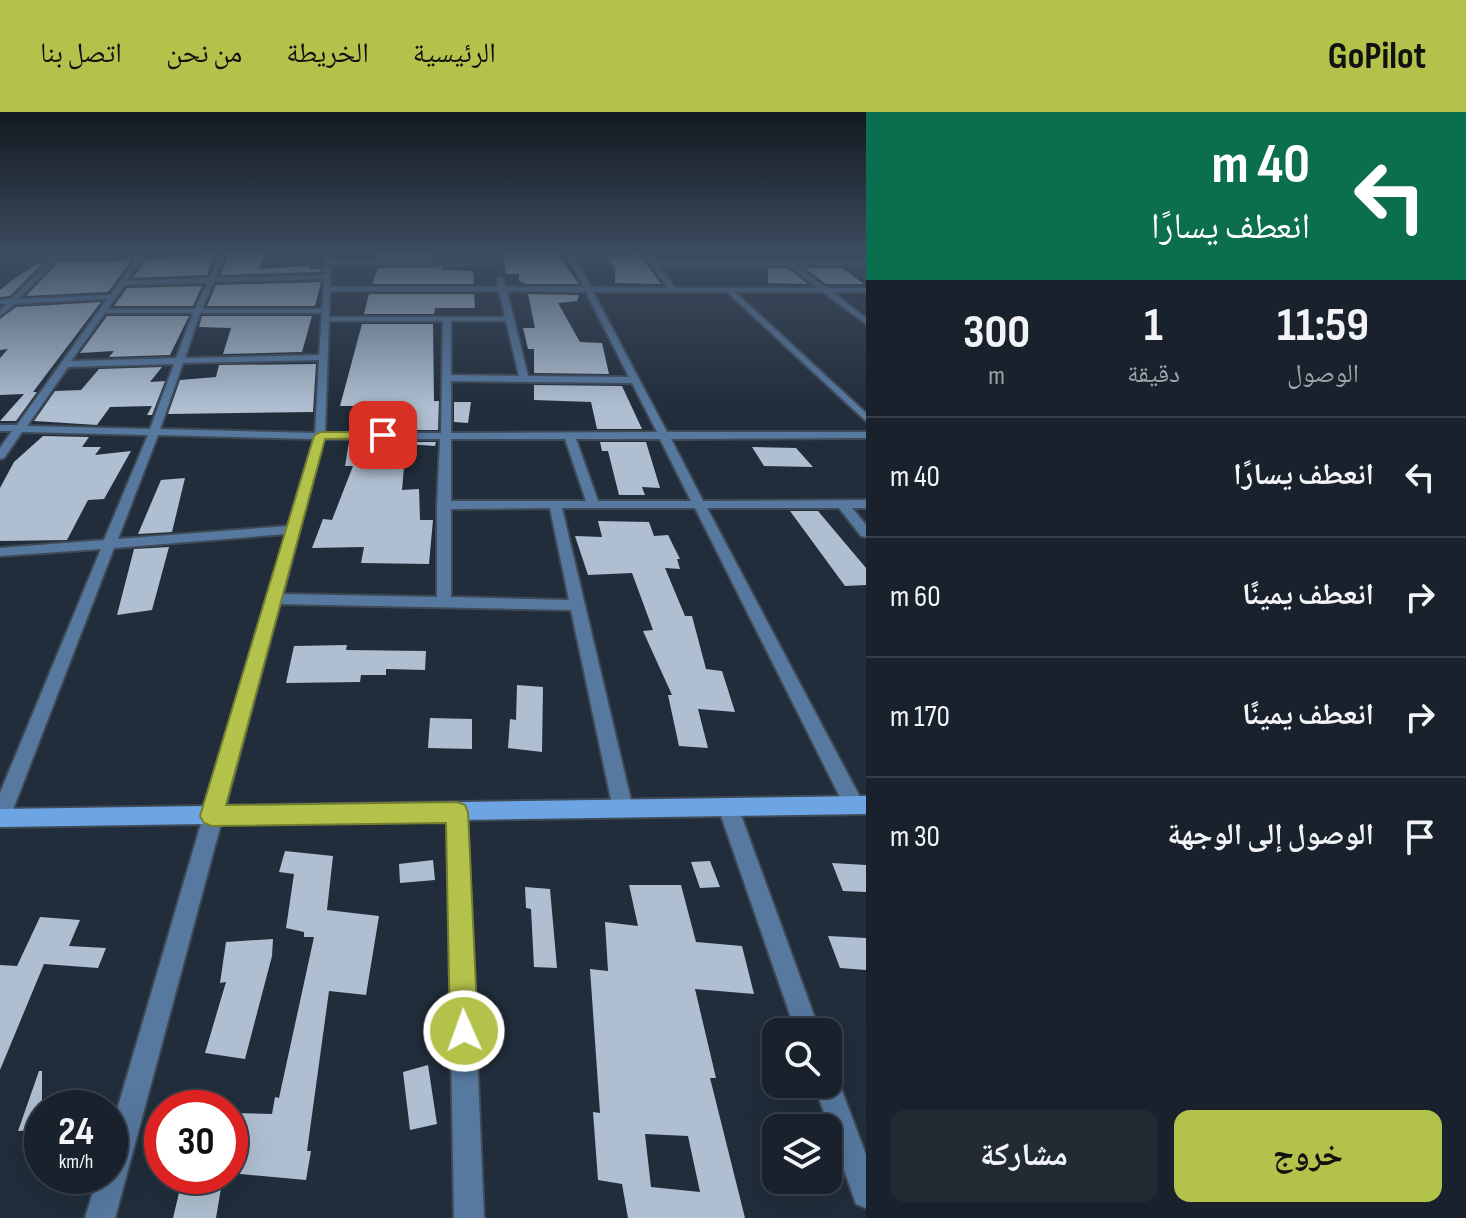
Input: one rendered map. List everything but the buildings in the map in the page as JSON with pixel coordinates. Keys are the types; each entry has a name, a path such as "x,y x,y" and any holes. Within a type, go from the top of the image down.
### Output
{"street":[{"path":"0,456 106,306"},
{"path":"200,306 154,432 0,818 860,805 697,504 595,306"},
{"path":"100,1218 320,436 326,306"},
{"path":"506,306 524,379"},
{"path":"746,306 866,418"},
{"path":"845,306 865,321"},
{"path":"102,311 510,319"},
{"path":"444,602 447,319"},
{"path":"66,364 324,357"},
{"path":"446,378 633,380"},
{"path":"0,428 320,436 866,435"},
{"path":"569,434 593,505"},
{"path":"443,505 866,504"},
{"path":"555,505 623,809"},
{"path":"843,505 866,533"},
{"path":"0,552 293,530"},
{"path":"274,599 577,605"},
{"path":"728,807 803,1018"},
{"path":"457,812 469,1218"},
{"path":"832,1098 866,1194"}],"route":[{"path":"383,435 320,436 212,816 457,812 464,1031"}]}
